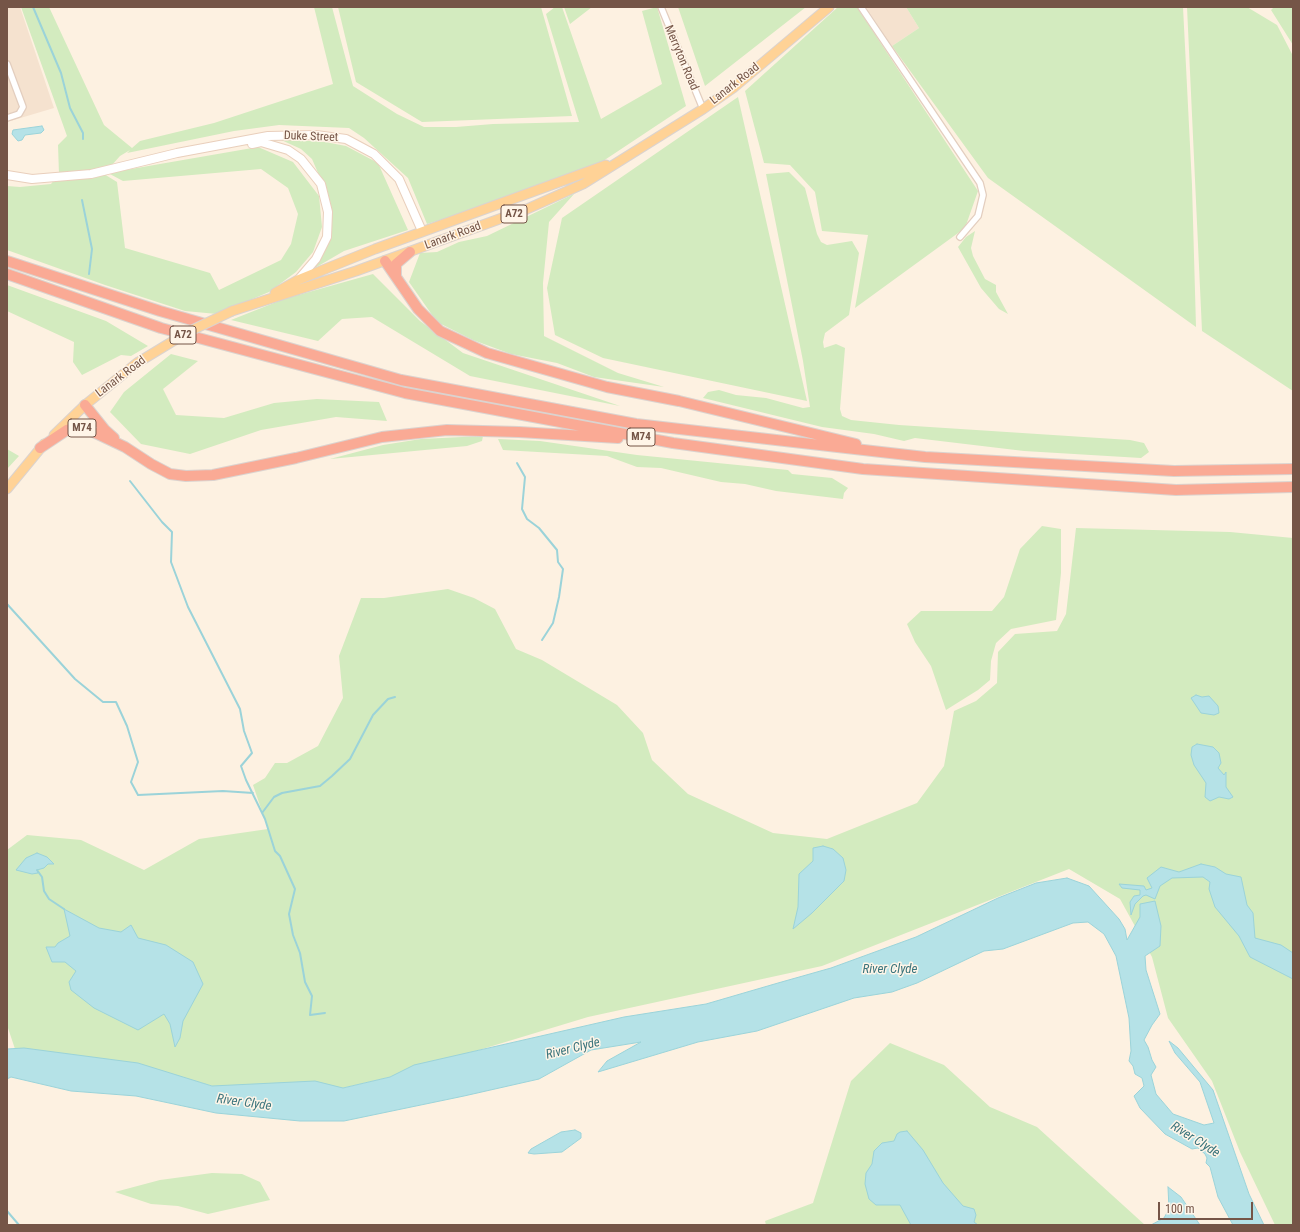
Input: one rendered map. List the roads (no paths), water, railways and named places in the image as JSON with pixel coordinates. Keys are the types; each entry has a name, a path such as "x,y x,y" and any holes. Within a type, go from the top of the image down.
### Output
{"highway":[{"path":"396,277 396,264 410,252"},
{"name":"M74","path":"7,261 160,311 401,380 636,424 899,455 1174,472 1293,469"},
{"name":"M74","path":"385,261 418,309 440,331 487,353 607,387 679,401 899,455"},
{"name":"M74","path":"7,274 161,328 405,393 660,441 863,468 1176,490 1293,487"},
{"name":"M74","path":"85,405 105,430 125,447"},
{"name":"M74","path":"40,448 57,436 76,428 85,428 125,447 170,474 186,476 213,474 288,460 382,437 447,430 519,432 660,441"}],"main road":[{"name":"Lanark Road","path":"7,489 40,448 85,405 137,363 188,332 232,311 262,300 322,283 410,252 527,209 583,184 703,109 738,83 829,7"},
{"name":"Lanark Road","path":"262,300 298,280 422,231 582,175 636,152"},
{"path":"420,248 422,231"},
{"name":"A72","path":"311,275 376,254 385,261"}],"street":[{"name":"Merryton Road","path":"661,7 669,30 703,109"},
{"path":"861,7 980,183 983,195 978,216 960,237"},
{"path":"7,64 23,107 19,114 7,118"},
{"name":"Duke Street","path":"7,175 32,179 92,174 177,153 268,136 316,135 346,138 374,154 399,179 422,231"},
{"name":"Duke Street","path":"177,153 261,142 288,150 301,159 321,184 328,212 327,237 316,259 298,280"}],"water":[{"path":"42,126 44,130 41,133 25,135 22,140 18,141 12,134 13,130"},
{"path":"1196,695 1202,697 1209,696 1218,706 1219,713 1214,715 1201,713 1191,698"},
{"path":"1197,744 1213,747 1219,753 1221,763 1218,768 1224,775 1226,772 1226,787 1233,797 1229,799 1219,797 1210,801 1205,797 1206,783 1194,765 1191,755 1192,747"},
{"path":"823,846 833,849 843,858 846,870 844,881 812,913 793,929 798,907 799,874 813,861 813,848"},
{"path":"37,853 47,857 54,864 48,864 44,868 37,870 38,873 32,874 16,870 26,858"},
{"path":"1201,864 1215,867 1226,874 1241,877 1247,905 1253,913 1255,938 1281,945 1293,953 1293,979 1250,957 1239,936 1215,907 1209,889 1210,882 1203,877 1172,878 1160,886 1155,899 1146,895 1143,896 1135,904 1131,915 1130,902 1134,896 1140,895 1140,890 1122,888 1119,884 1144,886 1146,890 1152,888 1147,878 1161,867 1179,872"},
{"name":"River Clyde","path":"1067,878 1089,886 1119,919 1125,929 1127,940 1140,917 1140,904 1155,901 1161,926 1160,946 1145,956 1146,970 1160,1014 1144,1040 1156,1067 1151,1075 1156,1094 1173,1114 1204,1125 1214,1123 1200,1082 1175,1053 1169,1041 1178,1048 1213,1090 1249,1194 1264,1225 1233,1225 1218,1197 1210,1167 1206,1163 1207,1158 1205,1154 1198,1148 1192,1149 1165,1134 1140,1108 1134,1096 1144,1086 1142,1078 1135,1074 1133,1066 1129,1061 1131,1051 1129,1018 1116,956 1104,934 1088,922 1073,923 1003,949 984,951 917,983 892,992 854,998 757,1031 698,1042 598,1072 607,1061 641,1042 591,1050 539,1079 344,1121 300,1121 216,1113 136,1096 71,1091 11,1077 7,1079 7,1049 24,1048 138,1063 212,1086 315,1081 343,1088 390,1077 414,1065 624,1017 706,1004 831,968 916,937 998,898 1036,883"},
{"path":"64,909 99,928 121,932 131,925 138,938 166,945 193,962 203,984 183,1021 180,1038 175,1047 170,1024 164,1014 138,1030 94,1008 71,990 69,982 76,971 65,962 52,962 46,947 55,947 58,943 70,936"},
{"path":"575,1130 581,1133 581,1138 562,1152 528,1153 531,1149 561,1132"},
{"path":"907,1131 923,1150 943,1183 963,1206 974,1209 976,1215 974,1222 978,1225 911,1225 900,1205 876,1205 869,1199 865,1184 866,1173 872,1164 874,1151 882,1143 894,1141 897,1134 900,1132"},
{"path":"1168,1187 1181,1197 1200,1225 1151,1225 1164,1218 1169,1209"}],"waterway":[{"path":"33,7 61,73 70,108 83,133 83,139"},
{"path":"82,200 92,249 89,274"},
{"path":"517,463 525,477 522,509 527,519 539,528 557,550 558,562 563,569 553,623 542,640"},
{"path":"130,481 162,522 172,532 171,562 188,607 240,709 244,731 252,753 241,766 246,780 265,819 275,851 280,856 295,889 289,914 293,935 300,953 305,982 312,996 310,1015 325,1013"},
{"path":"7,604 75,679 103,702 116,702 127,726 138,762 131,782 138,795 223,791 253,793"},
{"path":"262,813 274,797 282,793 320,786 332,776 350,759 373,715 388,699 395,697"},
{"path":"37,870 42,877 44,891 49,899 64,909"},
{"path":"7,1211 19,1225"}]}
